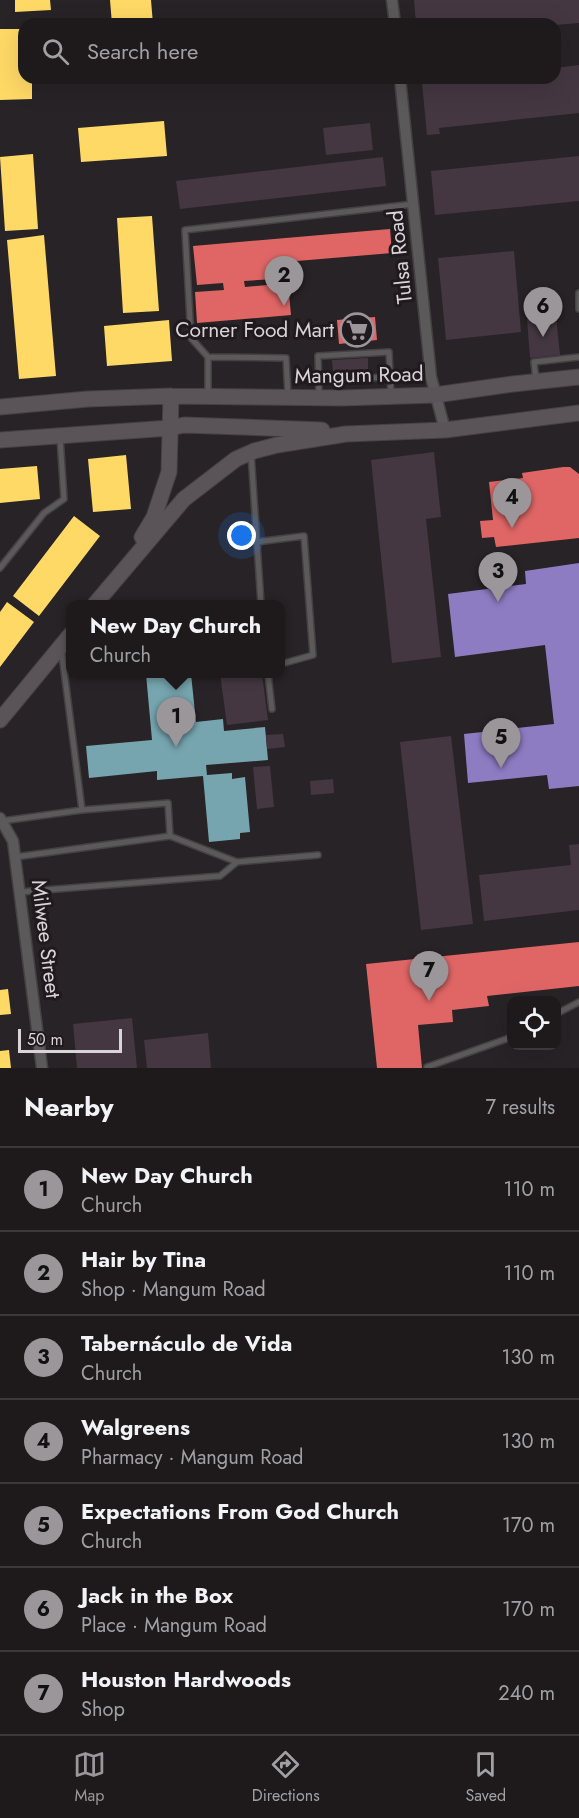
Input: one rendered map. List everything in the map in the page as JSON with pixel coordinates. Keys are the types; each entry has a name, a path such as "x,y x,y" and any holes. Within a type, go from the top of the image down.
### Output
{"main road":[{"name":"Mangum Road","path":"0,407 88,399 171,396 319,398 435,395 579,377"},
{"path":"116,578 154,517 169,472 171,396"},
{"path":"98,600 184,499 236,459 251,453 277,445 346,434 445,430 579,413"},
{"path":"0,440 184,426 330,431 346,434"},
{"path":"0,720 66,647"}],"street":[{"path":"392,0 394,18"},
{"name":"Tulsa Road","path":"401,84 430,377 445,430"},
{"name":"Milwee Street","path":"1,820 13,841 42,1068"}],"lane":[{"path":"208,397 208,357 191,338 185,230 414,204"},
{"path":"579,293 579,309"},
{"path":"319,398 318,356 352,357 389,352 391,396"},
{"path":"208,357 286,358 288,397"},
{"path":"536,381 534,362 579,357"},
{"path":"352,371 353,379"},
{"path":"319,380 390,377"},
{"path":"0,568 44,513 64,499 60,436"},
{"path":"251,453 261,600"},
{"path":"256,542 304,536 313,655 285,663"},
{"path":"69,678 82,810"},
{"path":"268,678 272,709"},
{"path":"1,820 168,803 170,836"},
{"path":"15,857 170,836 237,862 318,855"},
{"path":"20,892 220,876 237,862"},
{"path":"561,1011 579,1002"},
{"path":"427,1067 507,1039"}],"building: Homes":[{"path":"15,0 50,0 51,10 15,12"},
{"path":"110,0 151,0 152,18 112,18"},
{"path":"0,29 18,29 18,84 32,84 32,99 0,100"},
{"path":"164,121 167,156 81,162 78,128"},
{"path":"33,154 38,229 5,231 0,157"},
{"path":"152,216 159,311 123,313 117,218"},
{"path":"44,235 56,376 19,379 7,240"},
{"path":"169,320 172,361 107,366 104,326"},
{"path":"126,455 131,509 93,512 88,459"},
{"path":"37,466 40,499 0,503 0,469"},
{"path":"74,516 100,536 39,616 13,596"},
{"path":"7,602 34,622 0,667 0,612"},
{"path":"8,989 11,1014 0,1015 0,990"},
{"path":"9,1050 11,1068 0,1068 0,1051"}],"building: Shops":[{"path":"390,229 392,253 273,263 275,279 244,281 245,287 288,283 291,315 197,323 195,292 224,290 223,283 197,285 193,246"},
{"name":"Corner Food Mart","path":"375,317 377,340 339,344 337,320"},
{"path":"570,467 579,474 579,538 496,547 494,537 482,538 480,521 493,520 489,482 523,478 522,473"},
{"path":"579,942 579,986 487,996 489,1006 452,1010 453,1022 418,1025 422,1068 377,1068 366,964"}],"building: Offices":[{"path":"579,563 579,786 549,789 547,775 468,783 464,734 554,724 545,645 455,657 448,594 526,584 525,571"}],"building: Public":[{"path":"146,678 191,678 196,722 223,719 224,731 265,727 268,760 206,765 207,775 232,773 232,779 245,777 250,832 240,833 240,839 209,842 203,776 157,780 157,771 89,778 86,746 152,740"}],"building: Other":[{"path":"414,0 579,0 579,23 561,24 561,18 416,18"},
{"path":"579,65 579,113 439,128 440,134 427,135 422,84 561,84 561,67"},
{"path":"370,123 373,150 326,155 323,128"},
{"path":"579,156 579,201 435,215 431,171"},
{"path":"383,157 386,186 180,209 176,181"},
{"path":"514,251 521,332 446,340 438,258"},
{"path":"556,316 560,355 530,358 527,319"},
{"path":"368,358 368,371 333,372 332,360"},
{"path":"434,452 441,517 426,519 441,657 392,663 371,460"},
{"path":"221,678 263,678 268,720 227,725"},
{"path":"283,734 285,747 267,749 266,735"},
{"path":"451,736 473,924 421,930 400,742"},
{"path":"270,766 274,807 257,809 253,767"},
{"path":"333,779 334,793 311,795 310,781"},
{"path":"579,844 579,910 484,921 479,875 571,865 569,845"},
{"path":"132,1018 137,1068 77,1068 73,1024"},
{"path":"208,1033 211,1068 147,1068 144,1040"}],"place":[{"name":"Hair by Tina","path":"284,306"},
{"name":"Corner Food Mart","path":"357,330"},
{"name":"Jack in the Box","path":"543,337"},
{"name":"Walgreens","path":"512,528"},
{"name":"Tabernáculo de Vida","path":"498,602"},
{"name":"New Day Church","path":"176,747"},
{"name":"Expectations From God Church","path":"501,768"},
{"name":"Houston Hardwoods","path":"429,1001"}]}
